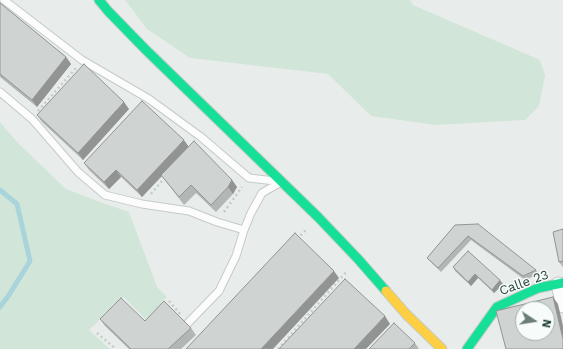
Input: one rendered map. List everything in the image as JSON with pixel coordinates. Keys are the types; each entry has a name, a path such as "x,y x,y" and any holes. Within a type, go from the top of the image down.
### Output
{"street":[{"path":"99,0 151,56 318,217 358,259 406,314 442,349"},
{"path":"560,283 563,306"},
{"name":"Calle 23","path":"467,349 497,307 538,288 560,283"},
{"path":"497,307 500,321"}],"lane":[{"path":"4,0 82,60 149,99 201,137 249,178 281,182"},
{"path":"0,92 32,119 78,172 105,195 142,204 189,211 217,222 244,230"},
{"path":"188,323 219,290 236,256 251,213 262,193 281,182"}],"path":[{"path":"32,119 82,60"},
{"path":"142,204 166,176"},
{"path":"217,222 249,178"},
{"path":"296,240 318,217"},
{"path":"278,349 358,259"},
{"path":"97,333 116,349"}],"green space":[{"path":"125,0 410,0 413,5 540,60 545,75 539,106 525,120 436,125 371,116 328,74 190,58 147,29"},
{"path":"0,122 17,142 66,189 129,212 157,287 167,297 161,303 164,306 149,323 124,297 89,330 110,349 0,349"}],"building":[{"path":"0,3 66,57 32,100 0,74"},
{"path":"84,64 124,102 78,153 37,115"},
{"path":"142,101 184,140 137,190 116,170 104,182 84,163"},
{"path":"194,141 232,180 228,187 211,205 191,185 179,197 161,175"},
{"path":"478,224 536,270 523,276 468,236 438,268 427,258 455,225"},
{"path":"563,229 563,261 559,262 553,232"},
{"path":"295,233 334,271 261,349 186,349"},
{"path":"468,251 500,280 492,290 475,274 468,282 453,267"},
{"path":"345,279 385,316 354,349 279,349"},
{"path":"553,297 554,301 537,301"},
{"path":"121,298 145,321 164,301 191,328 168,349 131,349 100,319"},
{"path":"555,305 563,339 563,349 506,349 496,311 515,306 515,341 555,341"},
{"path":"394,323 415,343 409,349 369,349"}],"waterway":[{"path":"0,190 17,204 30,261 0,307"}],"traffic: fast":[{"path":"99,0 146,50 318,217 386,291"},
{"path":"467,349 497,307 538,288 563,283"}],"traffic: slow":[{"path":"386,291 406,314 442,349"}]}
